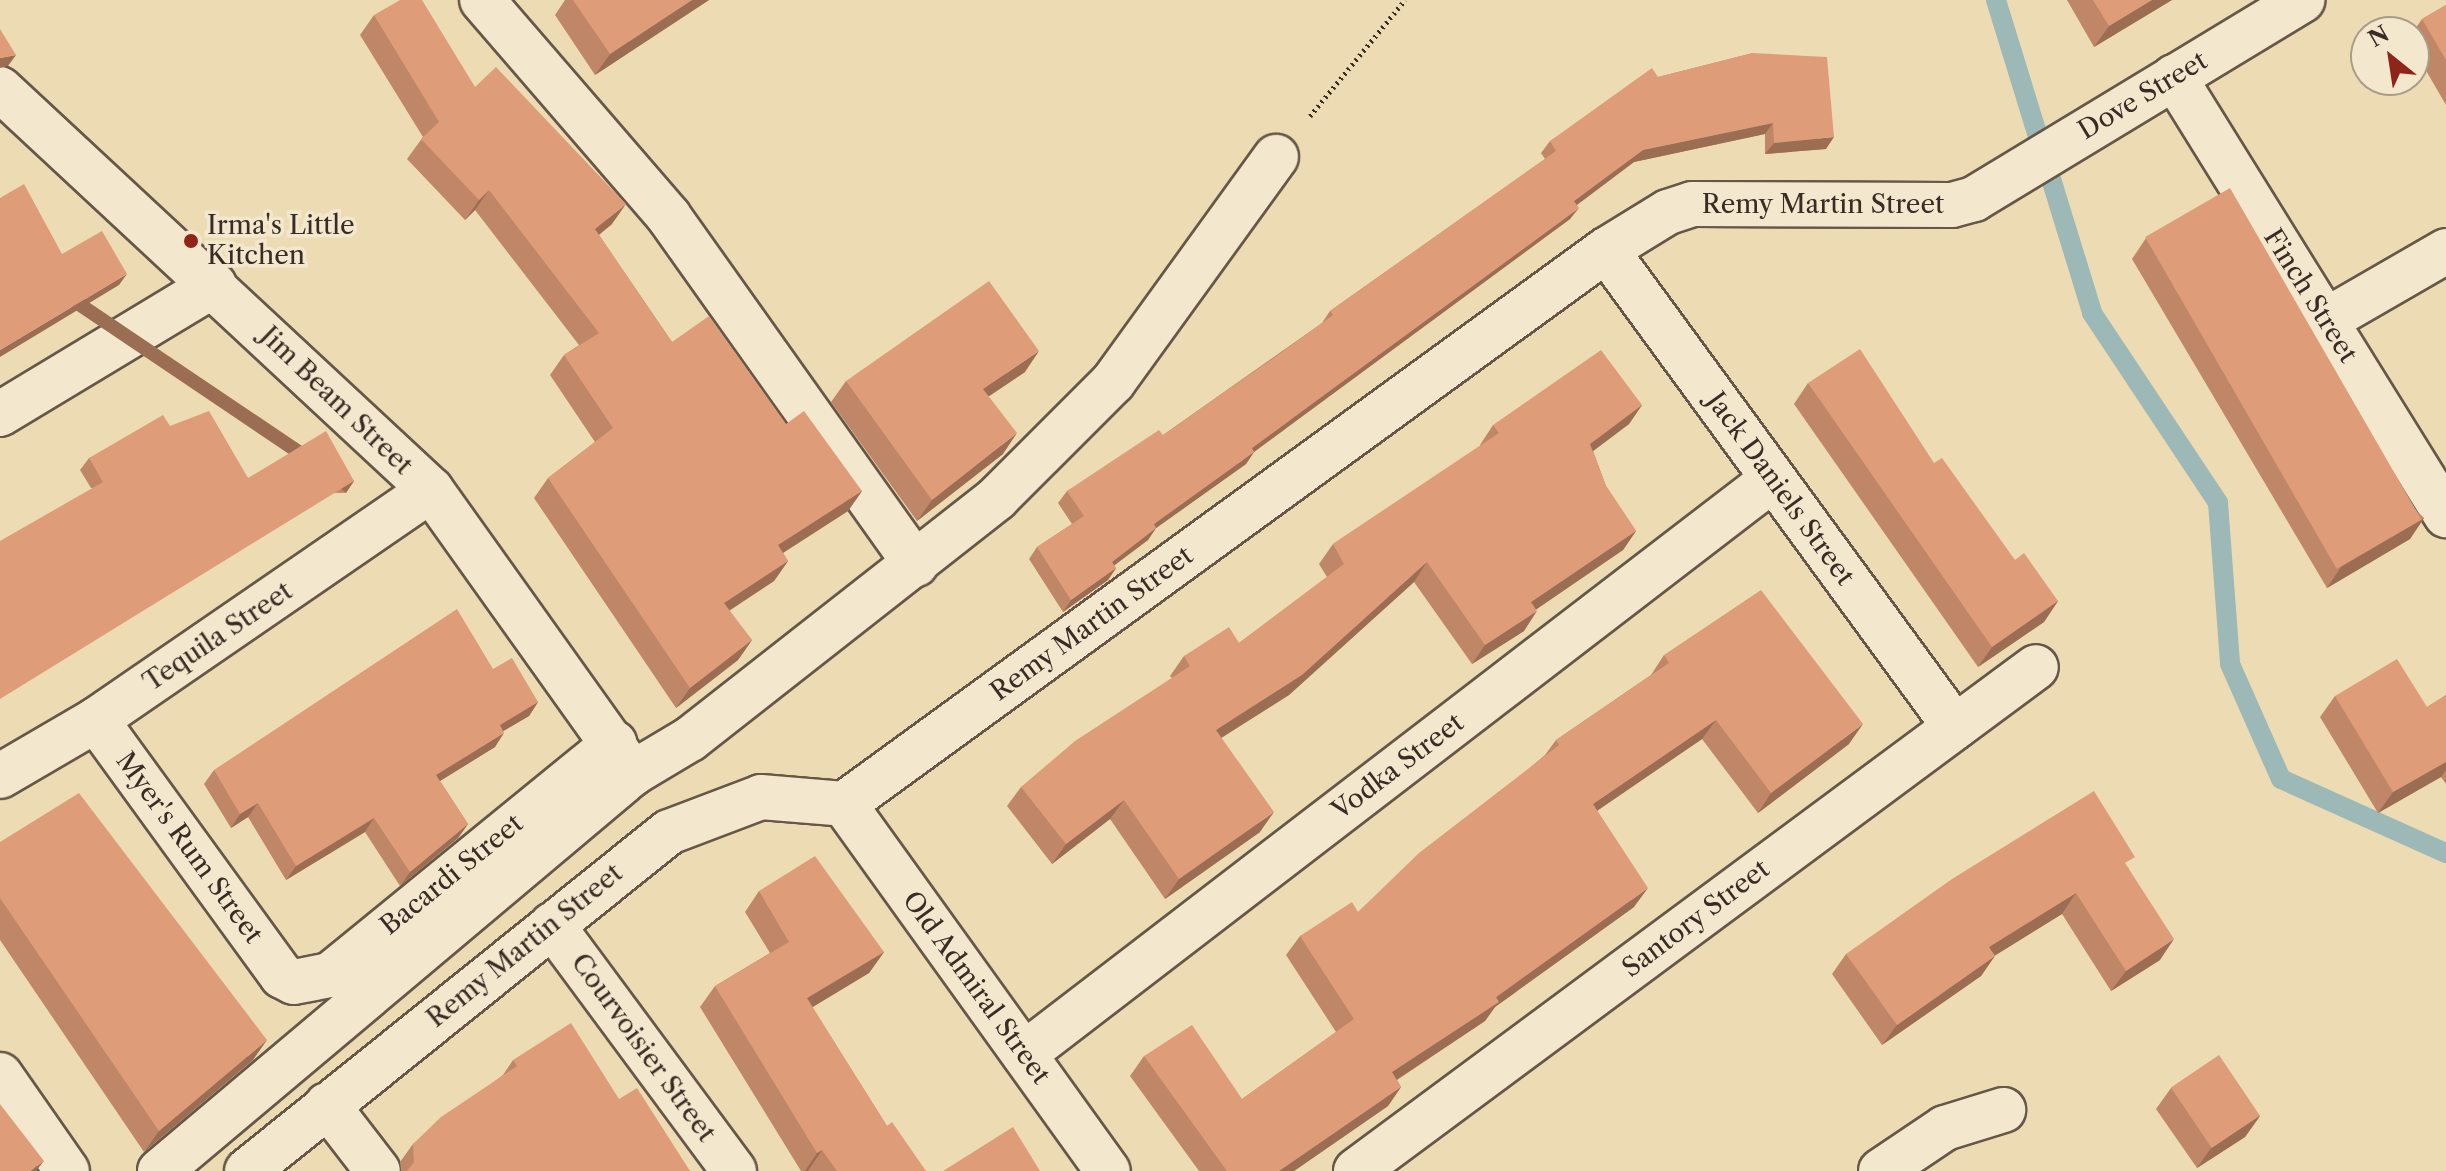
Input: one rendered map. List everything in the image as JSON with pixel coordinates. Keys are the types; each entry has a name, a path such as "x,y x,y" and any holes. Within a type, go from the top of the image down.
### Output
{"street":[{"path":"482,0 669,217 916,564"},
{"name":"Dove Street","path":"1984,191 2302,0"},
{"name":"Finch Street","path":"2174,77 2446,515"},
{"name":"Jim Beam Street","path":"7,93 431,490 624,758"},
{"path":"160,1171 624,758 690,739 997,498 1113,382 1276,157"},
{"name":"Remy Martin Street","path":"247,1171 669,832 761,797 844,804 1606,250 1668,212 1692,204 1952,205 1984,191"},
{"name":"Jack Daniels Street","path":"1606,250 1955,727"},
{"path":"2325,321 2446,251"},
{"path":"0,414 214,285"},
{"name":"Vodka Street","path":"1024,1054 1773,479"},
{"name":"Tequila Street","path":"0,776 96,720 431,490"},
{"name":"Santory Street","path":"1356,1171 2036,667"},
{"name":"Myer's Rum Street","path":"96,720 282,976"},
{"name":"Bacardi Street","path":"282,976 294,982 330,975 624,758"},
{"name":"Old Admiral Street","path":"844,804 1108,1171"},
{"name":"Courvoisier Street","path":"552,925 734,1171"},
{"path":"0,1075 67,1171"},
{"path":"327,1105 378,1171"},
{"path":"1881,1171 1945,1128 2003,1110"}],"path":[{"path":"1276,157 1405,0"}],"building":[{"path":"400,0 422,0 475,87 496,67 626,204 595,229 672,342 709,316 786,424 804,411 862,491 778,545 788,561 724,603 752,640 690,688 548,478 613,428 564,355 599,333 489,190 479,200 421,139 439,122 374,15"},
{"path":"573,0 692,0 610,54"},
{"path":"2093,0 2152,0 2109,26"},
{"path":"2446,5 2446,60 2430,33 2430,16 2427,16"},
{"path":"0,29 16,55 0,58"},
{"path":"1753,53 1827,57 1834,137 1774,143 1773,123 1643,150 1574,201 1579,208 1252,448 1254,452 1154,524 1156,528 1112,562 1116,568 1071,600 1037,547 1084,516 1067,491 1159,430 1163,435 1278,355 1333,315 1330,311 1556,151 1550,141 1652,68 1658,77"},
{"path":"24,184 62,254 102,231 127,274 0,350 0,198"},
{"path":"2230,188 2422,520 2337,569 2145,237"},
{"path":"989,281 1039,351 983,389 1017,433 932,500 846,381"},
{"path":"1860,349 1934,463 1942,458 2015,560 2024,553 2058,601 1992,647 1808,383"},
{"path":"1601,350 1642,405 1590,444 1606,486 1636,531 1531,602 1537,611 1485,645 1427,562 1302,675 1216,730 1274,812 1179,879 1124,800 1066,844 1021,787 1075,741 1190,666 1184,656 1229,627 1239,643 1344,564 1333,544 1499,433 1493,425"},
{"path":"209,411 248,478 326,431 354,481 0,699 0,541 103,482 89,458 163,415 170,426"},
{"path":"1761,590 1863,724 1771,793 1716,720 1593,804 1648,888 1496,997 1499,1002 1392,1072 1401,1087 1279,1171 1227,1171 1144,1056 1192,1025 1242,1099 1354,1019 1300,936 1352,902 1358,912 1419,853 1559,745 1556,740 1669,663 1664,655"},
{"path":"457,609 493,669 512,658 538,702 500,725 504,733 436,775 468,824 410,872 374,818 296,866 258,803 240,814 214,770"},
{"path":"2397,659 2427,707 2446,695 2446,762 2393,792 2335,696"},
{"path":"2094,791 2135,857 2125,863 2174,939 2126,971 2076,893 1989,947 1995,956 1897,1025 1846,954 1952,879"},
{"path":"79,793 267,1040 159,1131 0,898 0,842"},
{"path":"815,856 884,952 807,998 887,1126 892,1122 926,1171 837,1171 822,1150 817,1153 715,986 789,942 759,891"},
{"path":"571,1023 619,1099 637,1088 690,1171 407,1171 414,1162 413,1144 441,1117 517,1066 513,1060"},
{"path":"2219,1055 2260,1116 2212,1148 2171,1087"},
{"path":"0,1104 44,1161 30,1171 0,1171"},
{"path":"1013,1127 1040,1171 943,1171"}],"waterway":[{"path":"1996,0 2092,313 2218,503 2230,664 2281,779 2446,853"}],"place":[{"name":"Irma's Little Kitchen","path":"191,241"}]}
